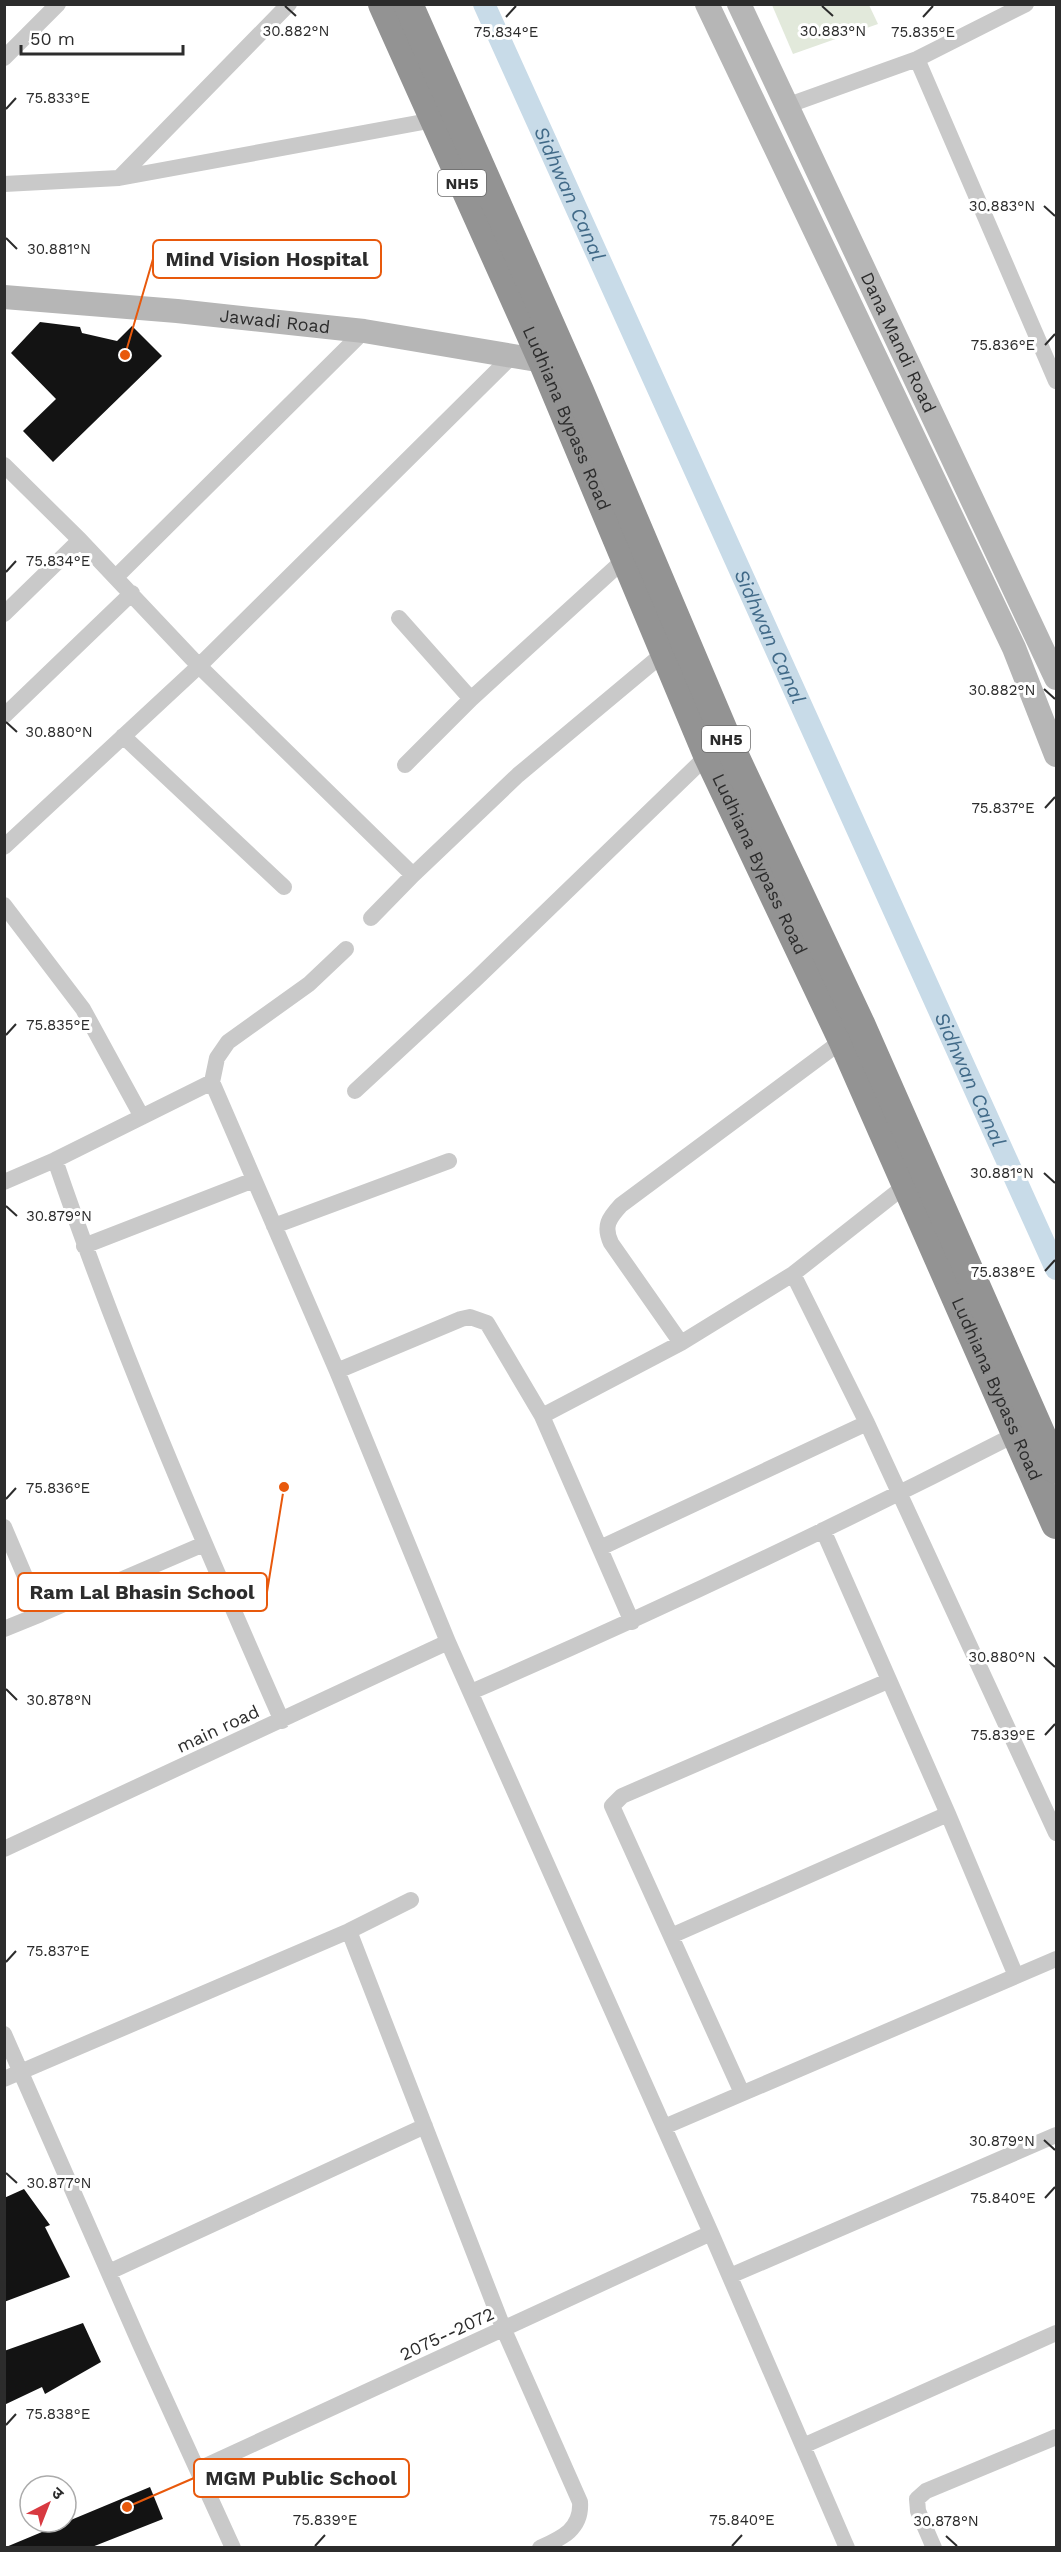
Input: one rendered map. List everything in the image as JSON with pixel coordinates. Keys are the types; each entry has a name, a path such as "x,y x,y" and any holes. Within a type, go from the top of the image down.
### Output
{"highway":[{"name":"Ludhiana Bypass Road","path":"383,4 543,361 708,755 843,1040 1056,1524"},
{"name":"Ludhiana Bypass Road","path":"408,4 579,391 729,745 861,1026 1056,1469"}],"street":[{"path":"4,58 58,4"},
{"path":"119,178 289,4"},
{"path":"707,4 1014,648 1056,755"},
{"name":"Dana Mandi Road","path":"739,4 1056,678"},
{"path":"786,106 917,59 1026,4"},
{"path":"917,59 1056,381"},
{"path":"4,184 119,178 434,120"},
{"name":"Jawadi Road","path":"4,297 177,311 364,331 543,361"},
{"path":"116,577 364,331"},
{"path":"7,840 199,666 512,356"},
{"path":"4,465 132,593 199,666 413,875"},
{"path":"4,614 80,540"},
{"path":"405,765 471,699 626,558"},
{"path":"4,716 132,593"},
{"path":"399,618 471,699"},
{"path":"371,918 518,775 664,653"},
{"path":"123,736 284,887"},
{"path":"355,1091 476,979 708,755"},
{"path":"4,905 83,1009 142,1117"},
{"path":"346,949 309,984 228,1042 217,1058 212,1082 337,1371 448,1642 730,2276 847,2547"},
{"path":"681,1343 611,1243 607,1235 607,1222 621,1205 843,1040"},
{"path":"4,1182 55,1160 212,1082"},
{"path":"55,1160 84,1246 204,1544 282,1721"},
{"path":"274,1226 449,1161"},
{"path":"84,1246 254,1180"},
{"path":"542,1416 681,1343 793,1274 906,1185"},
{"path":"793,1274 900,1493 1056,1833"},
{"path":"337,1371 461,1319 470,1317 480,1319 492,1329 542,1416 632,1622"},
{"path":"600,1548 867,1423"},
{"path":"471,1692 632,1622 900,1493 1016,1434"},
{"path":"4,1527 42,1614"},
{"path":"823,1530 948,1814 1016,1976"},
{"path":"4,1629 204,1544"},
{"name":"main road","path":"4,1849 448,1642"},
{"path":"742,2093 612,1806 622,1796 888,1681"},
{"path":"671,1936 948,1814"},
{"path":"4,2079 349,1931 411,1900"},
{"path":"349,1931 504,2330 579,2502 580,2512 570,2532 540,2547"},
{"path":"664,2127 1056,1959"},
{"path":"4,2034 233,2547"},
{"path":"109,2272 425,2126"},
{"path":"730,2276 1056,2136"},
{"name":"2075--2072","path":"199,2469 711,2233"},
{"path":"803,2446 1056,2333"},
{"path":"934,2547 918,2511 917,2499 926,2491 1056,2438"}],"shaded area":[{"path":"772,5 869,5 878,24 793,54"}],"building":[{"path":"40,322 80,327 82,333 117,341 132,326 162,356 53,462 23,431 56,399 11,353"},
{"path":"24,2189 50,2225 45,2227 70,2277 4,2302 4,2198"},
{"path":"83,2323 101,2362 45,2394 42,2387 4,2405 4,2351"},
{"path":"150,2487 163,2519 92,2547 6,2547 37,2534 78,2534 78,2517"}],"waterway":[{"name":"Sidhwan Canal","path":"484,4 1056,1269"}],"place":[{"name":"Mind Vision Hospital","path":"125,355"},
{"name":"Ram Lal Bhasin School","path":"284,1487"},
{"name":"MGM Public School","path":"127,2507"}]}
